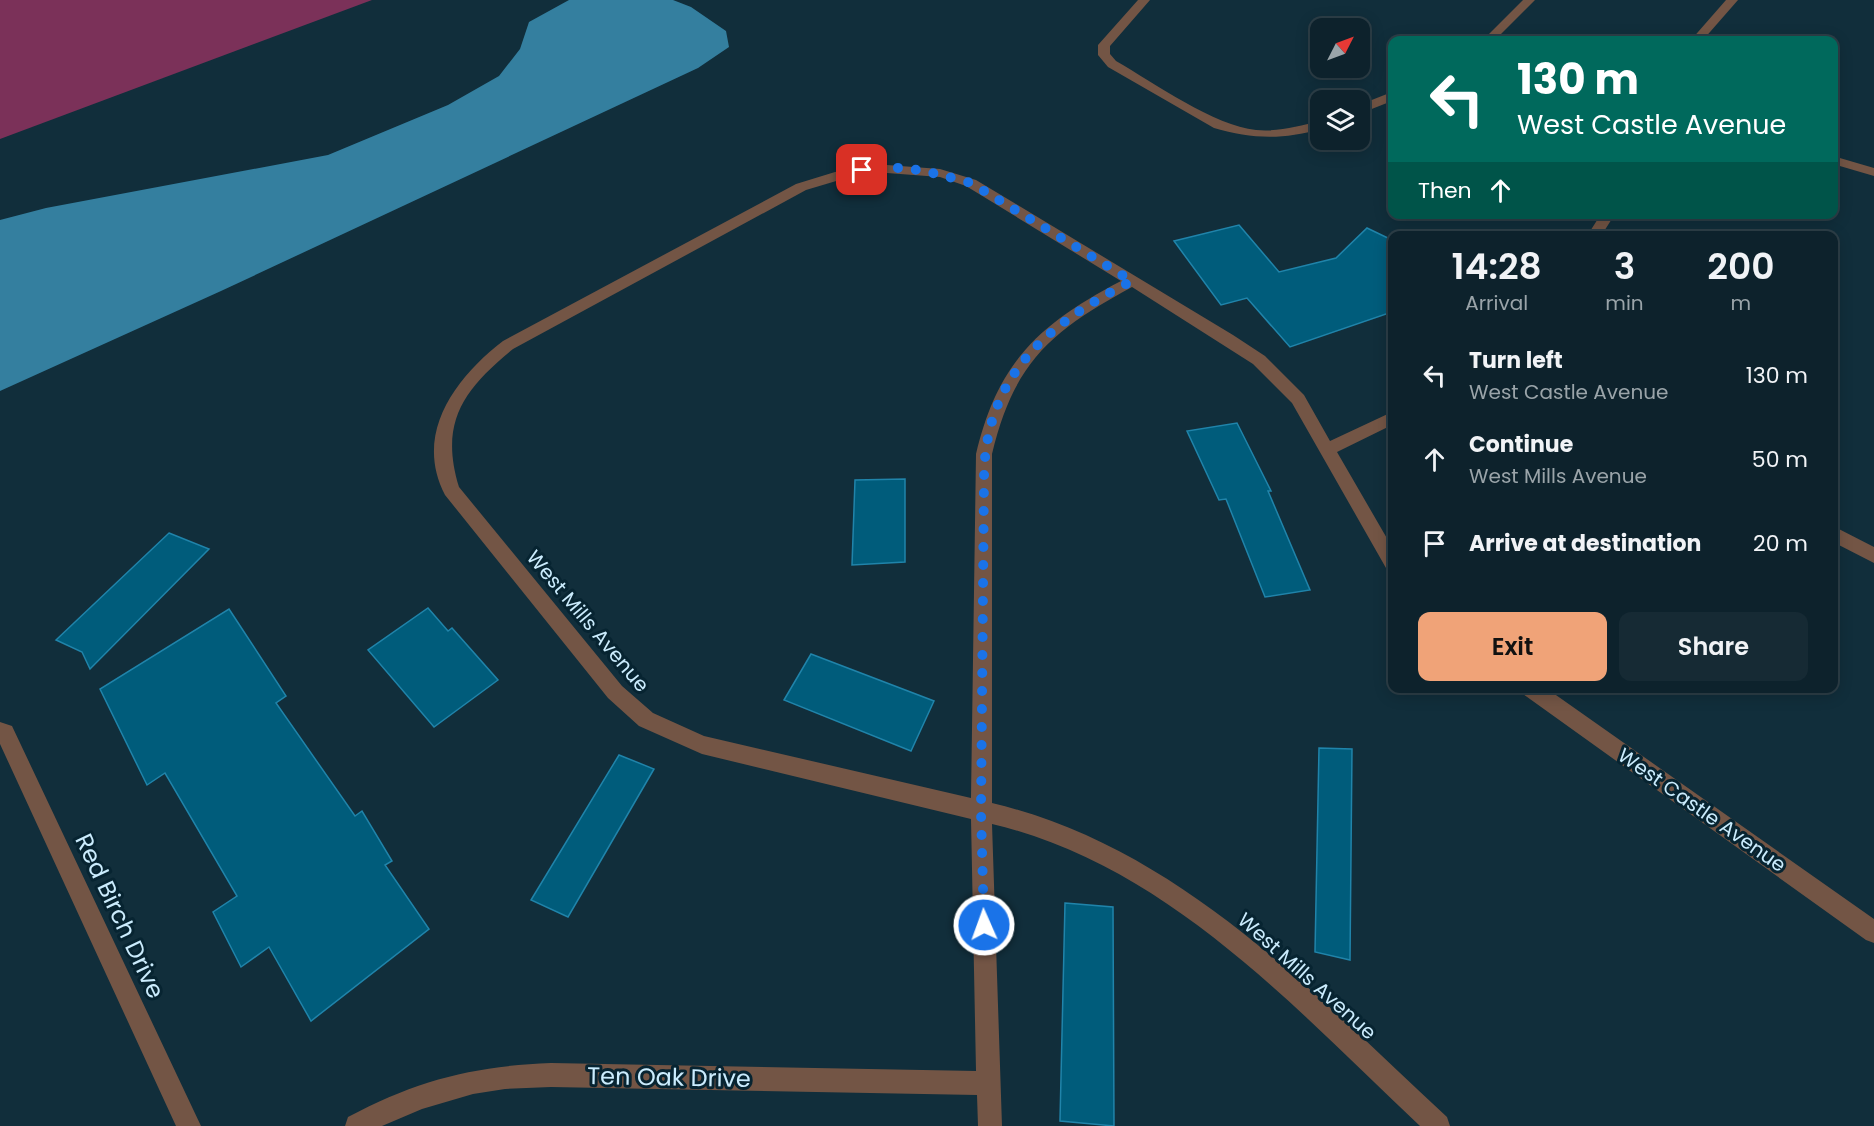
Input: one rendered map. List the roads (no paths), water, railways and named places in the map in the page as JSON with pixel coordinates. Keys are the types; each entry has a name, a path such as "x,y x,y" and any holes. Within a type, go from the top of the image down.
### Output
{"street":[{"path":"1144,0 1104,45 1104,55 1112,64 1219,125 1237,131 1256,135 1285,135 1310,128"},
{"path":"1493,36 1529,0"},
{"path":"1700,36 1732,0"},
{"path":"1370,105 1388,98"},
{"path":"1838,161 1874,172"},
{"name":"West Mills Avenue","path":"1132,281 989,193 951,176 918,169 873,168 845,172 801,187 520,337 484,363 452,404 443,432 442,462 445,477 459,499 615,692 648,721 667,733 702,745 1006,817 1078,842 1170,892 1261,960 1438,1126"},
{"path":"990,1126 981,812 984,454 990,425 1006,386 1041,341 1072,314 1132,281 1259,360 1298,399 1388,556"},
{"path":"1327,450 1388,420"},
{"path":"1838,536 1874,556"},
{"name":"West Castle Avenue","path":"1537,693 1874,932"},
{"name":"Red Birch Drive","path":"0,731 5,733 189,1126"},
{"name":"Ten Oak Drive","path":"357,1126 424,1096 459,1085 492,1079 551,1075 989,1083"}],"water":[{"path":"569,0 673,0 691,7 726,31 729,47 698,68 221,291 0,391 0,220 46,208 328,155 448,105 499,76 520,49 529,22"}]}
